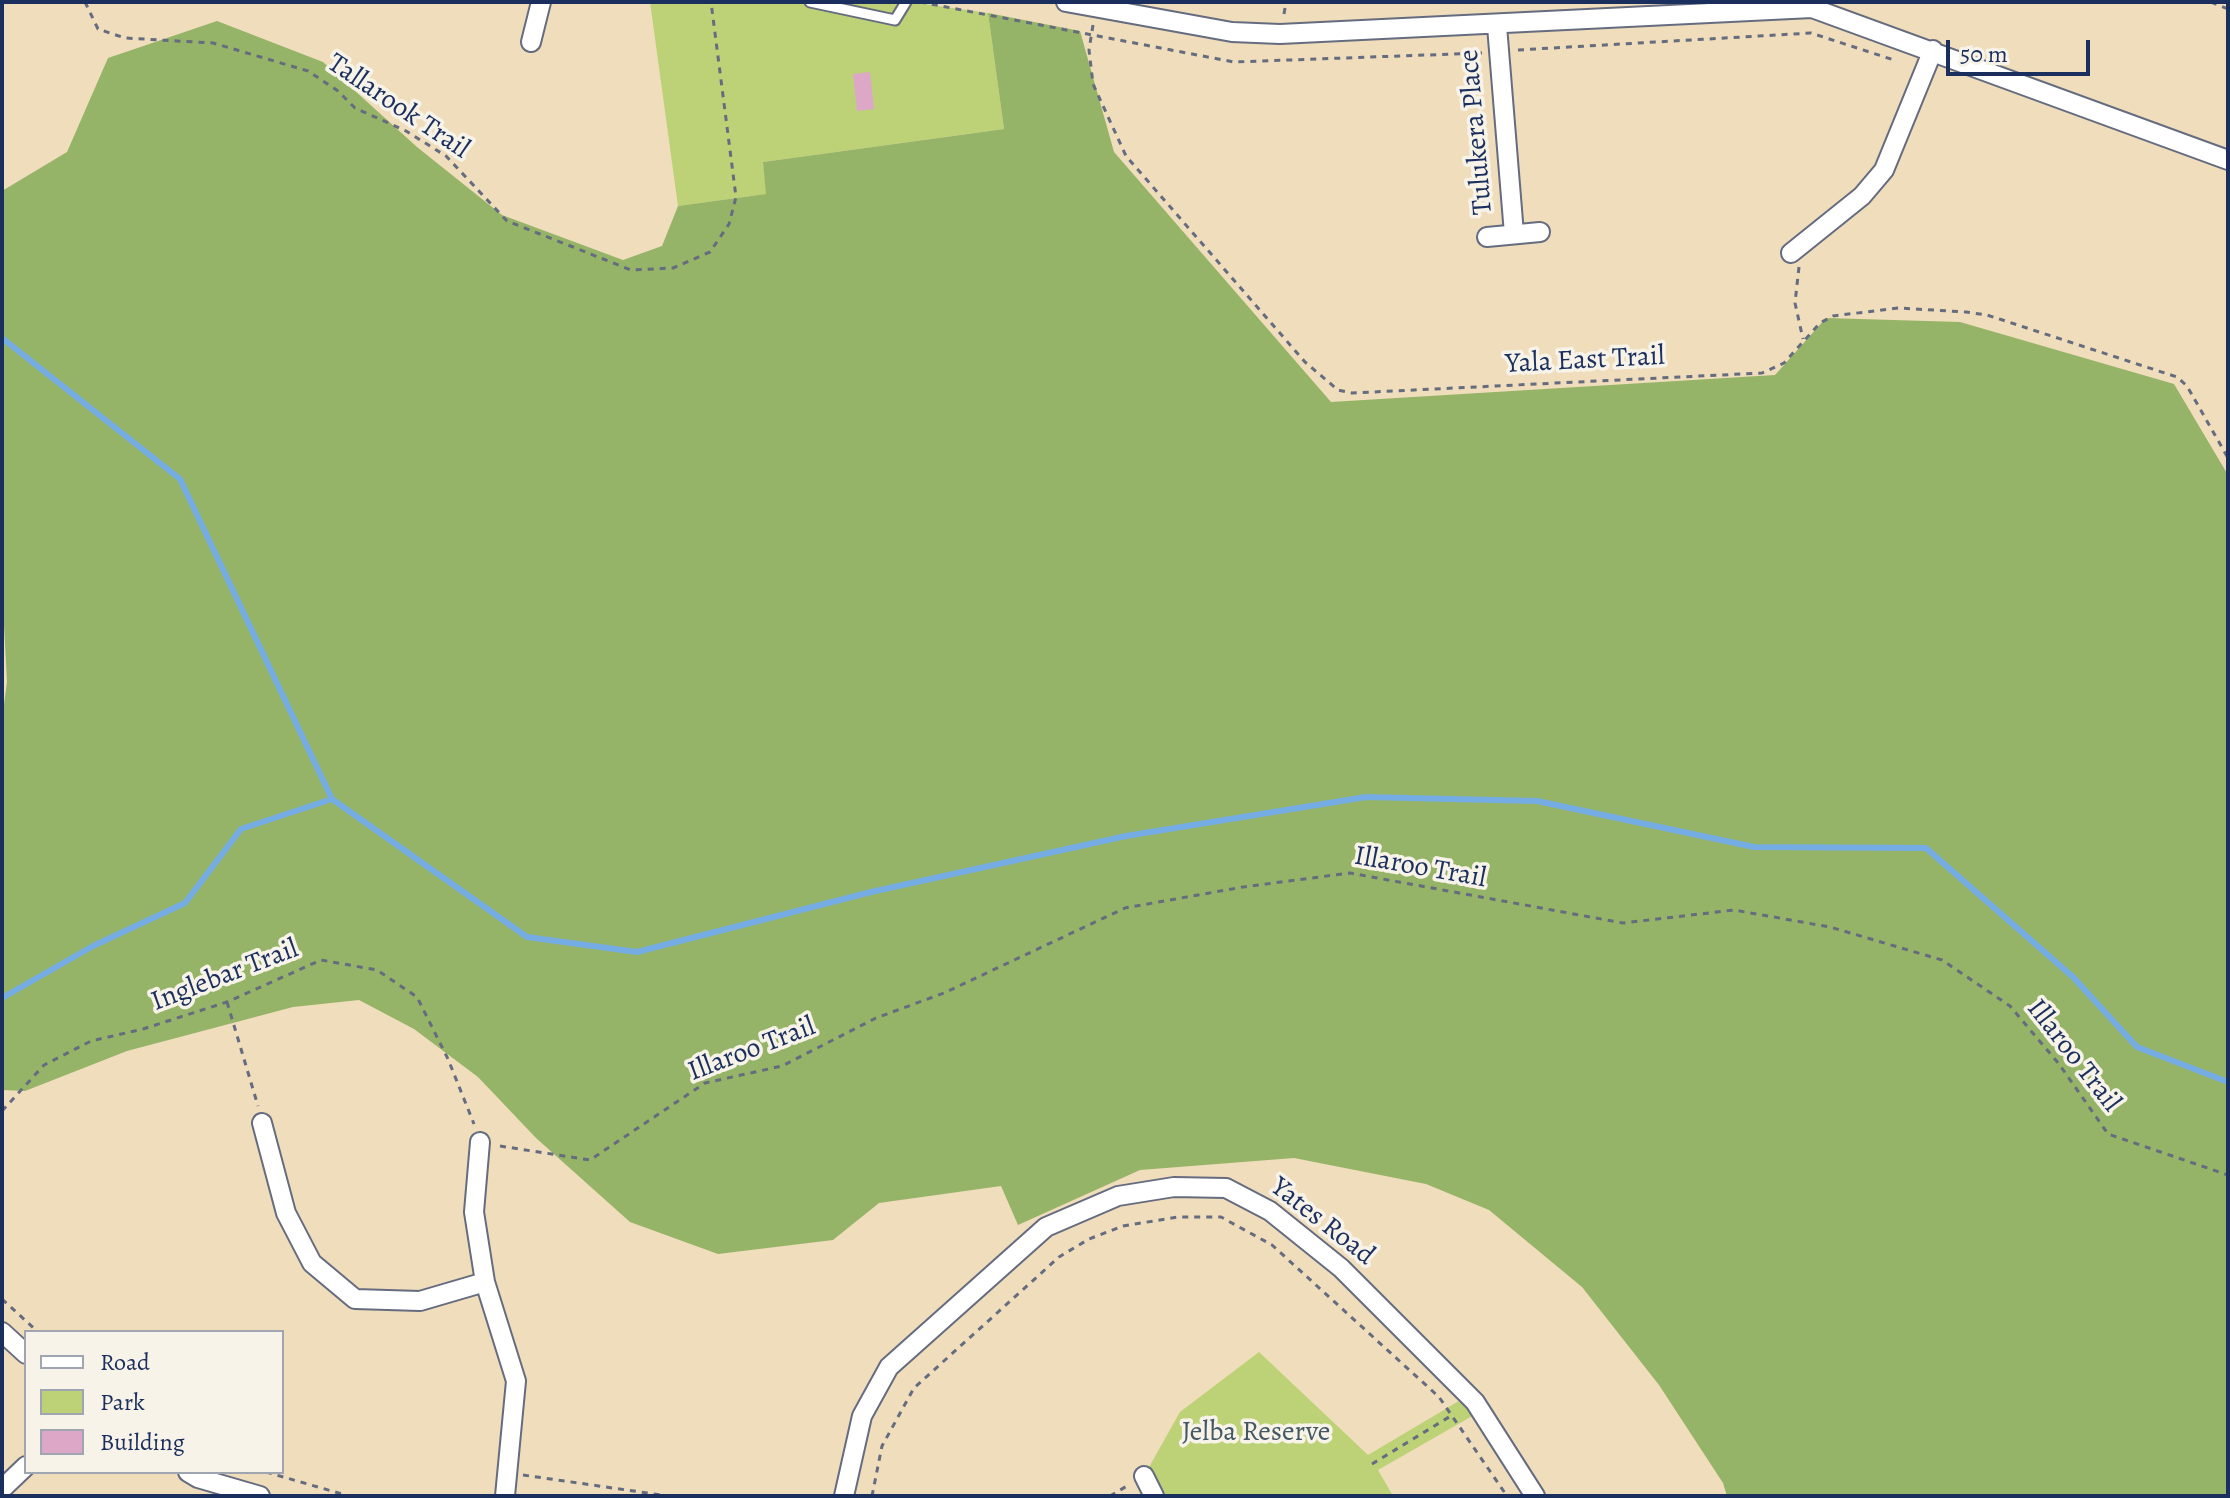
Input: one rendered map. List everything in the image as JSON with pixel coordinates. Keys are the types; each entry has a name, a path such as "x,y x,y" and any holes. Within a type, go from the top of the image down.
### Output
{"street":[{"path":"531,42 541,2"},
{"path":"1066,2 1232,32 1280,34 1497,26 1629,8 1813,5 2228,160"},
{"name":"Tulukera Place","path":"1497,26 1514,234"},
{"path":"1795,250 1862,196 1884,170 1933,50"},
{"path":"1487,237 1540,232"},
{"path":"262,1123 286,1213 312,1263 355,1299 420,1301 485,1282"},
{"path":"480,1142 474,1212 485,1282 516,1381 505,1496"},
{"name":"Yates Road","path":"844,1496 862,1416 889,1367 1046,1227 1118,1196 1174,1187 1226,1188 1270,1211 1341,1268 1475,1402 1535,1496"},
{"path":"2,1332 24,1352"},
{"path":"4,1487 24,1468"},
{"path":"191,1474 260,1496"},
{"path":"1144,1476 1154,1496"}],"lane":[{"path":"810,2 895,20 906,2"}],"path":[{"name":"Tallarook Trail","path":"85,2 98,29 125,38 213,43 308,71 338,91 355,108 406,131 446,156 507,221 631,270 673,268 710,252 729,224 736,197 711,2"},
{"path":"920,2 1234,62 1499,52 1811,33 1925,70"},
{"path":"2211,2 2228,9"},
{"name":"Yala East Trail","path":"1096,8 1089,50 1093,84 1126,156 1305,362 1338,390 1352,393 1762,373 1784,363 1820,323 1844,313 1898,308 1987,315 2177,377 2187,386 2228,458"},
{"path":"1795,250 1795,303 1803,341"},
{"name":"Illaroo Trail","path":"480,1142 590,1160 705,1083 782,1066 876,1018 944,993 1125,908 1350,873 1623,923 1734,910 1830,927 1942,960 2010,1006 2059,1064 2108,1134 2228,1175"},
{"name":"Inglebar Trail","path":"2,1111 44,1065 91,1041 143,1029 227,1002 321,960 377,970 417,997 468,1104 480,1142"},
{"path":"227,1002 262,1123"},
{"path":"872,1496 882,1446 914,1388 1059,1257 1089,1239 1123,1226 1178,1217 1221,1217 1272,1245 1454,1414 1507,1496"},
{"path":"2,1299 36,1330"},
{"path":"1372,1464 1475,1402"},
{"path":"508,1473 668,1496"},
{"path":"273,1474 349,1496"}],"green space":[{"path":"650,2 910,2 988,13 1004,129 763,162 767,194 678,206"},
{"path":"988,13 1080,31 1114,152 1331,402 1775,375 1826,318 1960,322 2174,384 2228,475 2228,1496 1727,1496 1723,1483 1659,1385 1582,1287 1489,1210 1426,1184 1294,1158 1140,1170 1018,1225 1001,1186 879,1203 833,1240 718,1254 630,1222 536,1138 478,1077 414,1029 359,1000 293,1007 127,1051 25,1091 2,1090 2,719 7,682 2,587 2,191 67,152 108,58 217,21 323,62 417,147 502,215 623,260 662,246 678,206 766,194 763,162 1004,129"},
{"name":"Jelba Reserve","path":"1259,1352 1368,1455 1469,1395 1481,1411 1378,1470 1393,1496 1154,1496 1144,1476 1180,1412"}],"building":[{"path":"870,72 874,109 857,111 853,74"}],"waterway":[{"path":"2,338 180,479 332,799 527,937 637,952 871,892 1126,836 1366,797 1537,801 1754,847 1926,848 2073,977 2137,1047 2228,1082"},
{"path":"2,998 93,946 185,903 241,829 332,799"}]}
